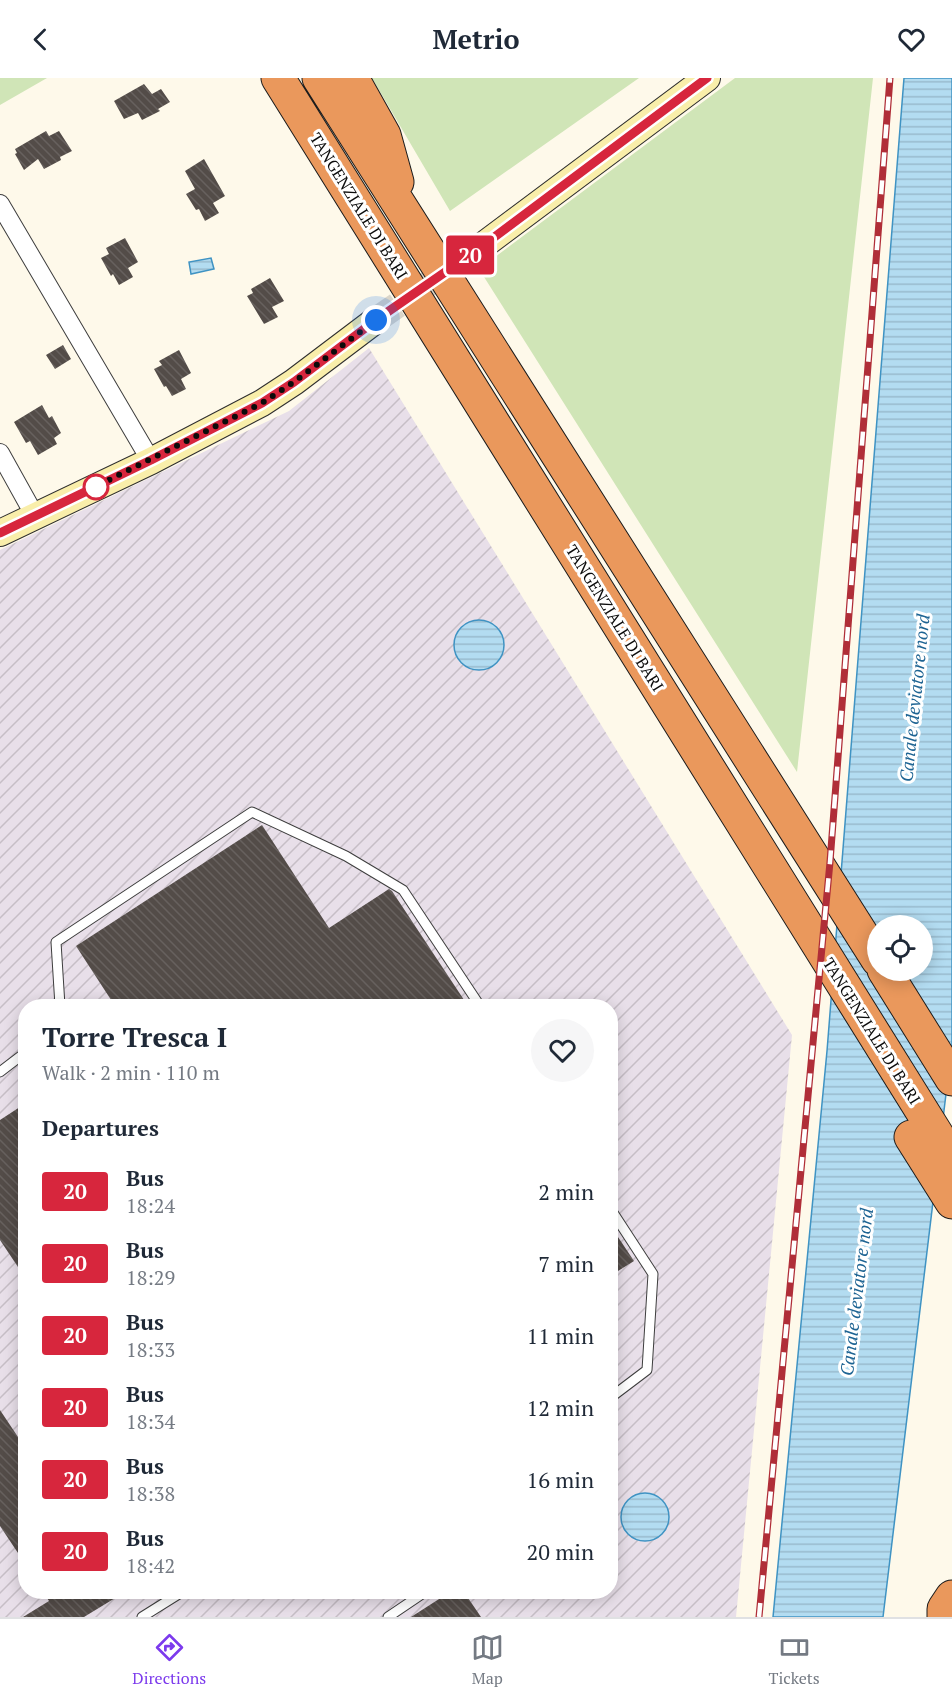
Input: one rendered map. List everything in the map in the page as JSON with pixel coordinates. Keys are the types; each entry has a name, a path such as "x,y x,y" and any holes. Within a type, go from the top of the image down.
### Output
{"highway":[{"path":"261,78 315,136"},
{"name":"TANGENZIALE DI BARI","path":"278,78 855,1005 880,1087 948,1182"},
{"name":"TANGENZIALE DI BARI","path":"319,78 867,943"},
{"path":"352,78 384,135 405,213"},
{"path":"891,981 952,1078"},
{"path":"944,1617 944,1609 952,1597"}],"street":[{"path":"477,250 707,78"},
{"path":"0,204 151,460"},
{"path":"0,533 262,403 294,382 376,320"},
{"path":"0,453 35,516"}],"lane":[{"path":"60,999 56,942 252,812 346,856 404,890 475,999"},
{"path":"0,1072 18,1058"},
{"path":"618,1220 653,1274 647,1370 618,1392"},
{"path":"142,1617 171,1599"},
{"path":"388,1617 415,1599"}],"shaded area":[{"path":"369,348 792,1035 736,1617 0,1617 0,550 289,411"}],"green space":[{"path":"0,78 47,78 0,105"},
{"path":"372,78 639,78 450,211"},
{"path":"735,78 873,78 797,772 479,269"}],"water":[{"name":"Canale deviatore nord","path":"904,78 952,78 952,1044 883,1617 773,1617 827,1051"},
{"path":"211,258 214,269 191,274 189,262"},
{"path":"474,620 484,620 497,627 504,640 504,650 497,663 484,670 474,670 465,666 458,659 454,650 454,640 458,631 465,624"},
{"path":"640,1493 650,1493 662,1500 669,1512 669,1522 662,1534 650,1541 640,1541 625,1530 621,1522 621,1512 632,1497"}],"building":[{"path":"144,84 152,94 161,89 170,102 158,109 160,111 142,120 138,113 124,119 114,101"},
{"path":"46,131 49,136 59,131 72,151 44,169 38,159 24,170 15,154 17,153 15,149"},
{"path":"204,159 225,196 213,203 219,213 205,221 199,209 196,210 186,194 195,189 185,171"},
{"path":"125,238 138,262 128,268 133,277 119,285 101,258 109,254 106,248"},
{"path":"270,278 284,301 272,307 278,317 264,324 247,296 253,293 251,289"},
{"path":"63,345 71,359 55,369 46,355"},
{"path":"179,350 191,373 181,379 186,389 172,396 154,369 162,365 159,361"},
{"path":"42,405 49,418 52,416 61,433 54,438 57,444 38,455 30,441 26,443 14,422"},
{"path":"262,825 329,928 389,889 392,891 463,999 110,999 76,946"},
{"path":"18,1108 18,1267 0,1240 0,1120"},
{"path":"618,1237 634,1261 618,1271"},
{"path":"0,1410 18,1437 18,1553 0,1526"},
{"path":"48,1599 114,1599 84,1617 23,1617 49,1601"},
{"path":"439,1599 469,1599 481,1617 411,1617"}],"tunnel":[{"path":"376,320 477,250"}],"railway":[{"path":"759,1617 830,862 890,78"}],"bus line":[{"name":"20","path":"0,533 262,403 477,250 707,78"}],"route":[{"path":"96,487 93,488 262,403 294,382 376,320"}]}
